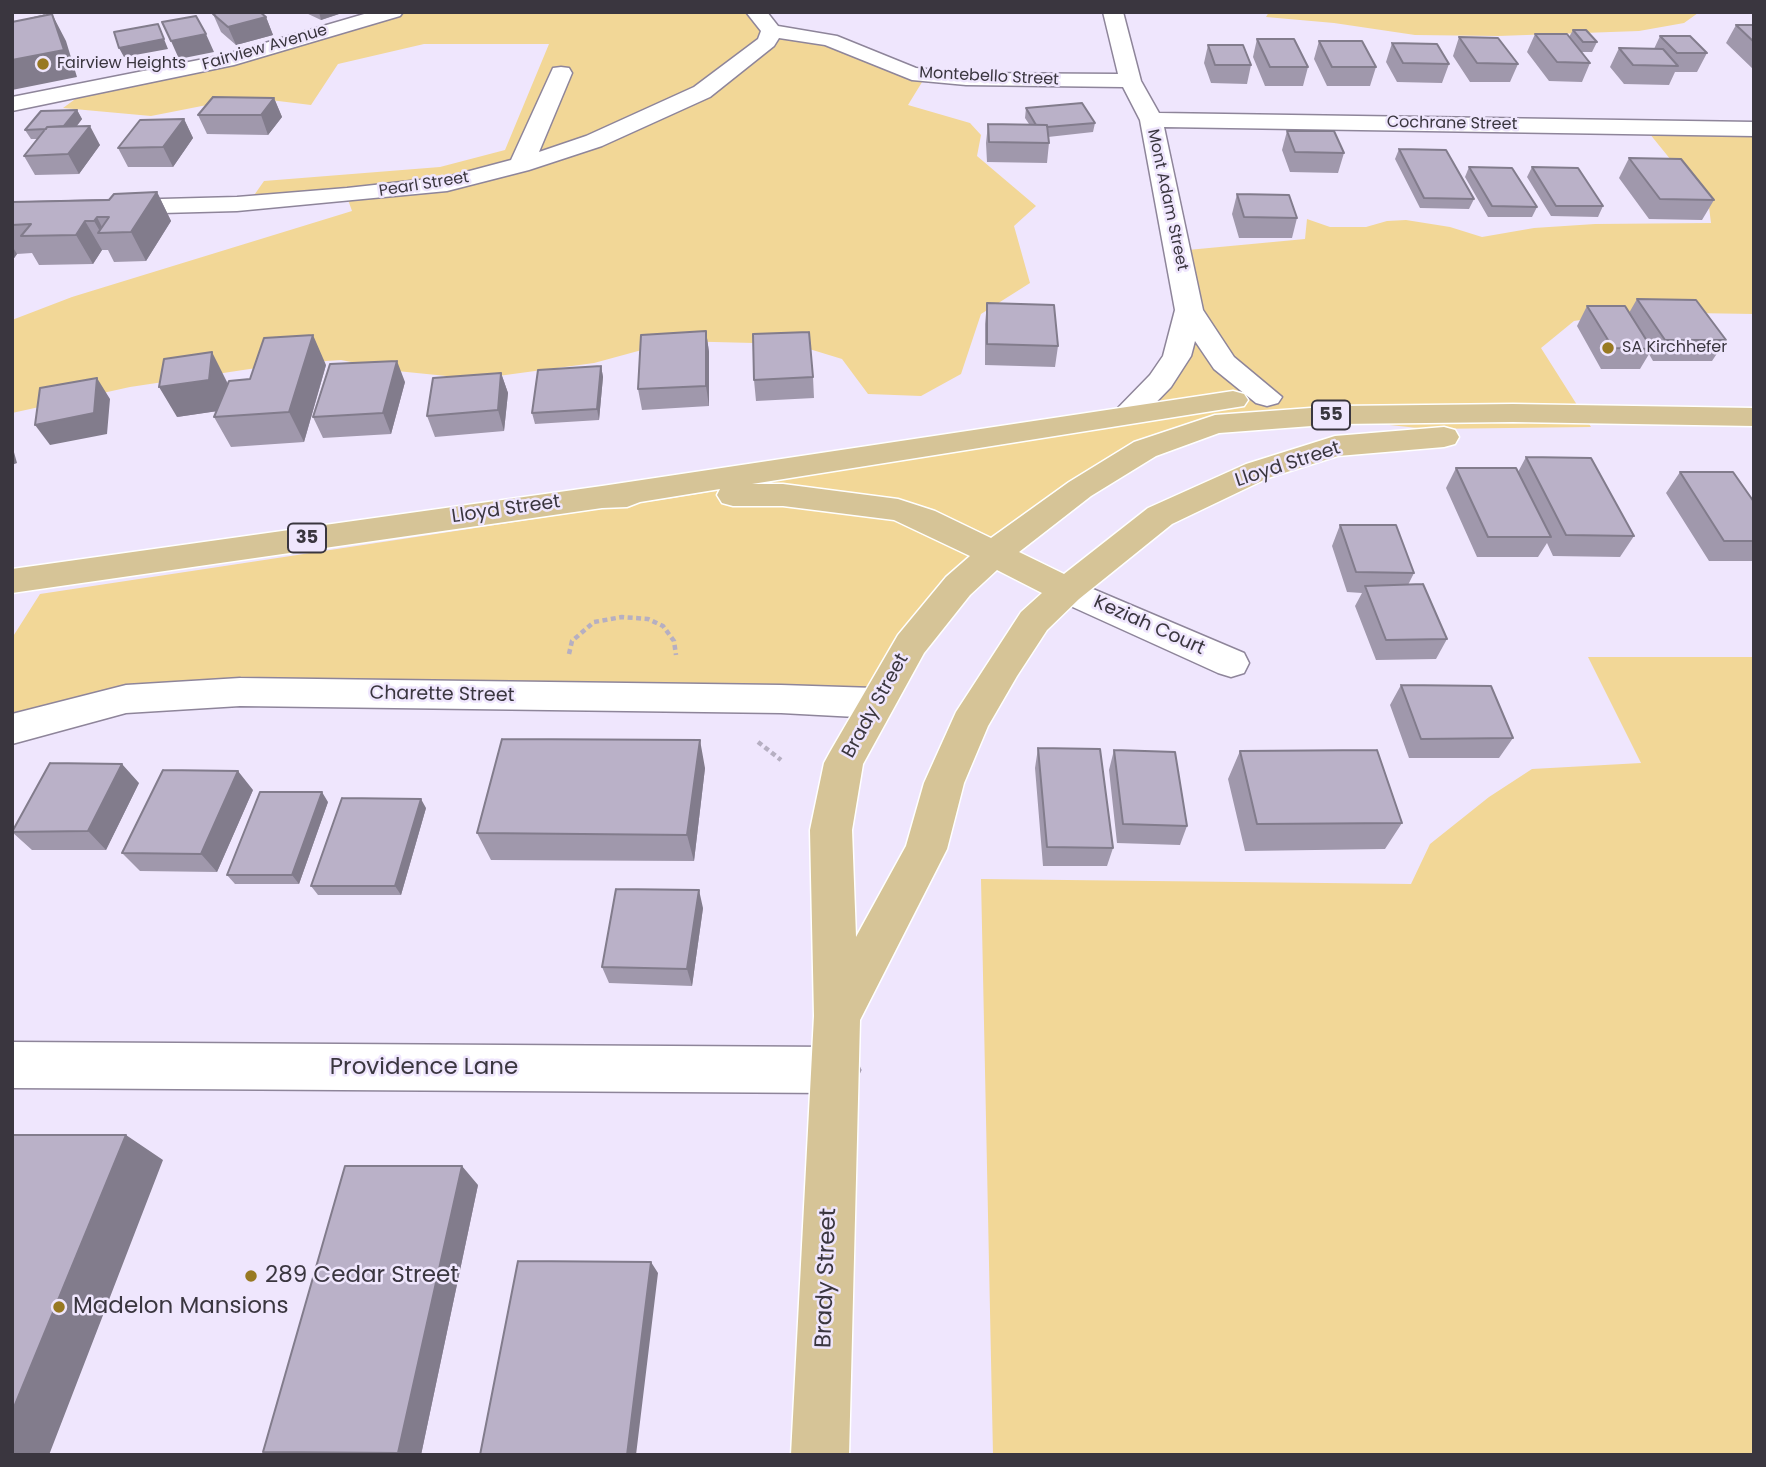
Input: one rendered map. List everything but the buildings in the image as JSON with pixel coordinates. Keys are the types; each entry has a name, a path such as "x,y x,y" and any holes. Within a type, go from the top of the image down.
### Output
{"main road":[{"path":"602,496 1126,415 1267,397 1754,395"},
{"name":"Lloyd Street","path":"993,554 1080,489 1144,449 1215,424 1338,415 1513,413 1754,417"},
{"name":"Lloyd Street","path":"12,581 602,496 783,495 898,510 923,519 1067,590 1160,516 1256,471 1335,446 1707,416"},
{"name":"Brady Street","path":"820,1455 837,1016 831,830 844,763 875,703 911,644 958,586 993,554"},
{"name":"Brady Street","path":"837,1016 926,849 944,783 970,723 1034,621 1067,590"}],"street":[{"name":"Fairview Avenue","path":"12,104 227,61 393,12"},
{"path":"757,12 771,31"},
{"name":"Mont Adam Street","path":"1112,12 1130,81 1151,120 1189,310 1224,363 1267,397"},
{"name":"Montebello Street","path":"771,31 830,40 912,74 966,79 1130,81"},
{"name":"Pearl Street","path":"12,210 237,204 447,184 521,165 594,141 702,92 767,42 771,31"},
{"path":"521,165 561,73"},
{"name":"Cochrane Street","path":"1151,120 1754,129"},
{"name":"Mont Adam Street","path":"1126,415 1161,381 1177,356 1189,310"},
{"name":"Keziah Court","path":"1067,590 1231,663"},
{"name":"Charette Street","path":"12,729 126,699 240,692 875,703"},
{"name":"Providence Lane","path":"12,1065 836,1070"}],"path":[{"path":"23,21 56,12"},
{"path":"561,696 572,641 594,622 622,617 648,619 663,626 674,641 678,663 673,698"}],"shaded area":[{"path":"389,12 760,12 773,30 815,35 927,74 908,105 970,123 981,135 977,156 1036,206 1014,226 1030,283 981,314 961,374 921,396 868,394 842,359 793,344 675,341 594,363 476,379 397,371 341,360 283,364 130,387 12,413 12,320 72,297 352,211 346,194 250,201 264,181 440,167 505,150 549,44 424,44 338,64 311,105 270,100 207,105 151,116 63,108 89,89 226,60"},
{"path":"1269,12 1698,13 1684,23 1639,31 1498,36 1415,35 1334,23 1266,17"},
{"path":"1645,128 1754,130 1754,314 1631,312 1574,321 1541,348 1591,427 1427,429 1324,418 1221,432 1145,454 993,549 870,705 240,695 12,731 12,638 40,594 673,498 1120,424 1180,337 1177,251 1305,239 1307,219 1330,227 1366,227 1387,221 1406,220 1450,227 1482,237 1534,228 1595,224 1711,223 1709,207"},
{"path":"1588,657 1754,657 1754,1455 993,1455 981,879 1411,884 1430,844 1489,797 1532,769 1641,763"}],"place":[{"name":"Fairview Heights","path":"43,64"},
{"name":"SA Kirchhefer","path":"1608,348"},
{"name":"289 Cedar Street","path":"251,1276"},
{"name":"Madelon Mansions","path":"59,1307"}]}
